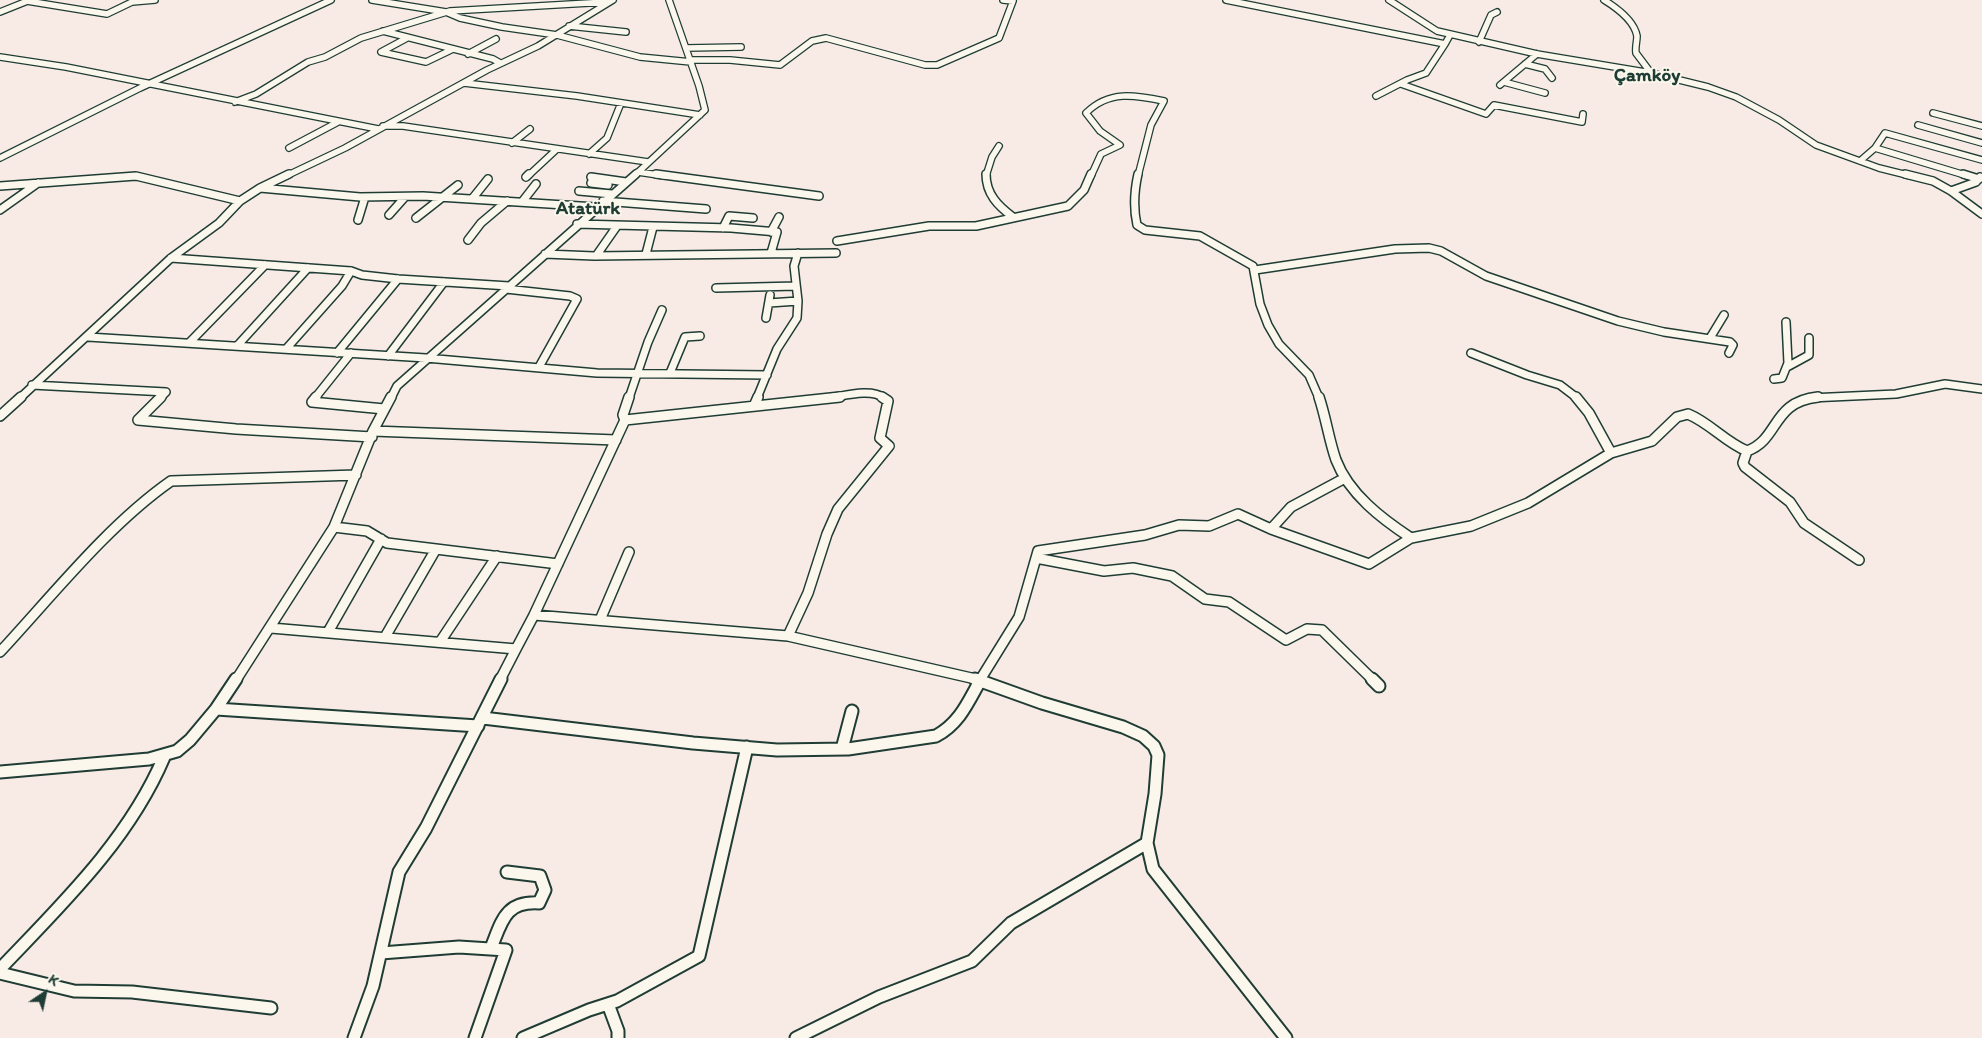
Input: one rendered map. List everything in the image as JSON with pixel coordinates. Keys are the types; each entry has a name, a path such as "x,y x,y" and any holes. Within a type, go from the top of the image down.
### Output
{"street":[{"path":"0,12 28,1 107,14 132,2 155,0"},
{"path":"0,158 331,0"},
{"path":"372,0 446,12 460,18 502,27 557,35 640,57 691,61 730,60 780,65 812,41 826,38 903,60 925,65 938,65 999,38 1013,1 1003,0"},
{"path":"0,772 100,765 164,757 177,751 190,740 216,708 271,628 334,527 384,409 400,382 596,207 638,172 704,110 704,104 691,61 669,0"},
{"path":"1226,0 1445,44"},
{"path":"1388,0 1429,27 1450,35 1537,54 1651,73 1720,90 1780,120 1816,145 1879,168 1933,181 1951,190 1982,214"},
{"path":"1604,0 1619,9 1630,22 1637,36 1636,53 1651,73"},
{"path":"235,102 256,94 308,62 325,57 361,38 446,12 611,1"},
{"path":"0,416 88,337 171,258 219,223 240,201 260,188 345,148 380,127 463,83 514,59 611,1"},
{"path":"1480,42 1492,15 1498,12"},
{"path":"569,26 626,32"},
{"path":"382,31 493,60 500,64"},
{"path":"1376,96 1416,75 1426,73 1450,35"},
{"path":"408,38 381,52 426,62 451,50"},
{"path":"468,54 496,39"},
{"path":"686,48 741,47"},
{"path":"1502,83 1537,54"},
{"path":"0,57 152,84 338,122 380,127 403,126 648,162"},
{"path":"1525,64 1545,69 1552,78"},
{"path":"463,83 700,115"},
{"path":"1502,83 1545,93"},
{"path":"1401,84 1486,114 1494,105 1582,122 1582,114"},
{"path":"837,241 929,226 976,226 1068,206 1084,190 1101,154 1120,145 1100,131 1086,113 1101,99 1114,94 1129,94 1164,100 1163,106 1151,125 1134,190 1134,213 1137,225 1144,230 1200,236 1240,258 1255,270 1260,308 1277,341 1309,375 1345,478 1350,486 1397,529 1411,538"},
{"path":"589,154 607,138 621,103"},
{"path":"1933,113 1982,126"},
{"path":"289,148 338,122"},
{"path":"1918,124 1982,143"},
{"path":"512,143 530,129"},
{"path":"1860,161 1875,148 1884,133 1982,160"},
{"path":"999,146 987,165 987,183 996,205 1013,217"},
{"path":"1875,148 1980,180"},
{"path":"526,177 557,149"},
{"path":"638,172 819,196"},
{"path":"0,186 136,176 240,201"},
{"path":"472,199 488,179"},
{"path":"591,180 623,184"},
{"path":"1951,190 1980,180"},
{"path":"0,210 38,183"},
{"path":"522,202 536,184"},
{"path":"416,218 458,185"},
{"path":"260,188 365,197 441,197 596,207"},
{"path":"579,192 612,194"},
{"path":"358,220 365,197"},
{"path":"389,214 405,197"},
{"path":"468,240 482,223 507,200"},
{"path":"603,202 706,208"},
{"path":"723,228 730,216 753,218"},
{"path":"771,232 779,217"},
{"path":"577,224 723,228 777,232 771,253"},
{"path":"596,256 617,226"},
{"path":"646,254 653,227"},
{"path":"1255,270 1395,249 1434,249 1486,276 1618,321 1664,332 1732,342 1733,346 1728,353"},
{"path":"545,254 596,256 646,254 836,254"},
{"path":"754,406 777,349 797,318 798,301 794,266 798,254"},
{"path":"171,258 351,271 362,275 398,279 508,287 570,296 577,299 539,367"},
{"path":"189,343 265,265"},
{"path":"237,346 308,268"},
{"path":"286,349 342,286 351,271"},
{"path":"337,352 398,279"},
{"path":"388,356 444,282"},
{"path":"716,288 796,286"},
{"path":"766,318 769,299 798,301"},
{"path":"354,1038 373,986 399,872 426,828 481,722 558,564 625,420 623,415 662,310"},
{"path":"1710,338 1724,315"},
{"path":"1774,379 1782,378 1787,367 1786,322"},
{"path":"670,373 685,337 700,336"},
{"path":"88,337 337,352 637,374 767,375"},
{"path":"1787,367 1809,355 1809,338"},
{"path":"351,353 312,402 384,409"},
{"path":"1471,353 1559,385 1571,392 1595,424 1611,453"},
{"path":"1859,560 1804,524 1790,502 1744,467 1743,464 1747,452 1759,446 1786,409 1808,398 1902,394 1941,384 1965,385 1982,390"},
{"path":"32,386 166,392 138,420 236,429 616,440"},
{"path":"625,420 864,394 879,394 888,401 880,438 889,446 838,509 827,534 808,593 788,636"},
{"path":"216,708 481,722 536,722 747,747 820,751 936,736 947,730 965,711 980,680 1019,617 1038,551 1053,547 1090,545 1136,537 1179,525 1209,526 1238,514 1271,529 1369,564 1411,538 1471,526 1528,503 1611,453 1654,440 1676,417 1682,414 1693,416 1736,448 1747,452"},
{"path":"0,652 119,524 148,497 171,481 356,475"},
{"path":"1271,529 1291,507 1345,478"},
{"path":"334,527 366,531 387,543 558,564"},
{"path":"328,632 380,539"},
{"path":"385,637 436,549"},
{"path":"600,620 629,552"},
{"path":"440,642 497,556"},
{"path":"1036,558 1104,571 1133,568 1172,576 1205,599 1229,602 1286,640 1307,629 1322,630 1378,686"},
{"path":"534,615 788,636 980,680 1042,703 1123,727 1143,736 1154,746 1158,755 1155,794 1147,843 1153,869 1286,1038"},
{"path":"271,628 516,649"},
{"path":"842,749 852,711"},
{"path":"523,1038 608,1004 699,956 747,747"},
{"path":"164,757 151,788 128,823 69,896 0,971 74,992 132,992 271,1008"},
{"path":"796,1038 878,997 928,980 972,961 1011,923 1147,843"},
{"path":"491,948 509,909 522,902 539,903 545,890 540,876 507,872"},
{"path":"380,953 442,948 491,948 506,950 475,1038"},
{"path":"608,1004 618,1031 618,1038"}],"district":[{"name":"Çamköy","path":"1647,76"},
{"name":"Atatürk","path":"588,209"}]}
